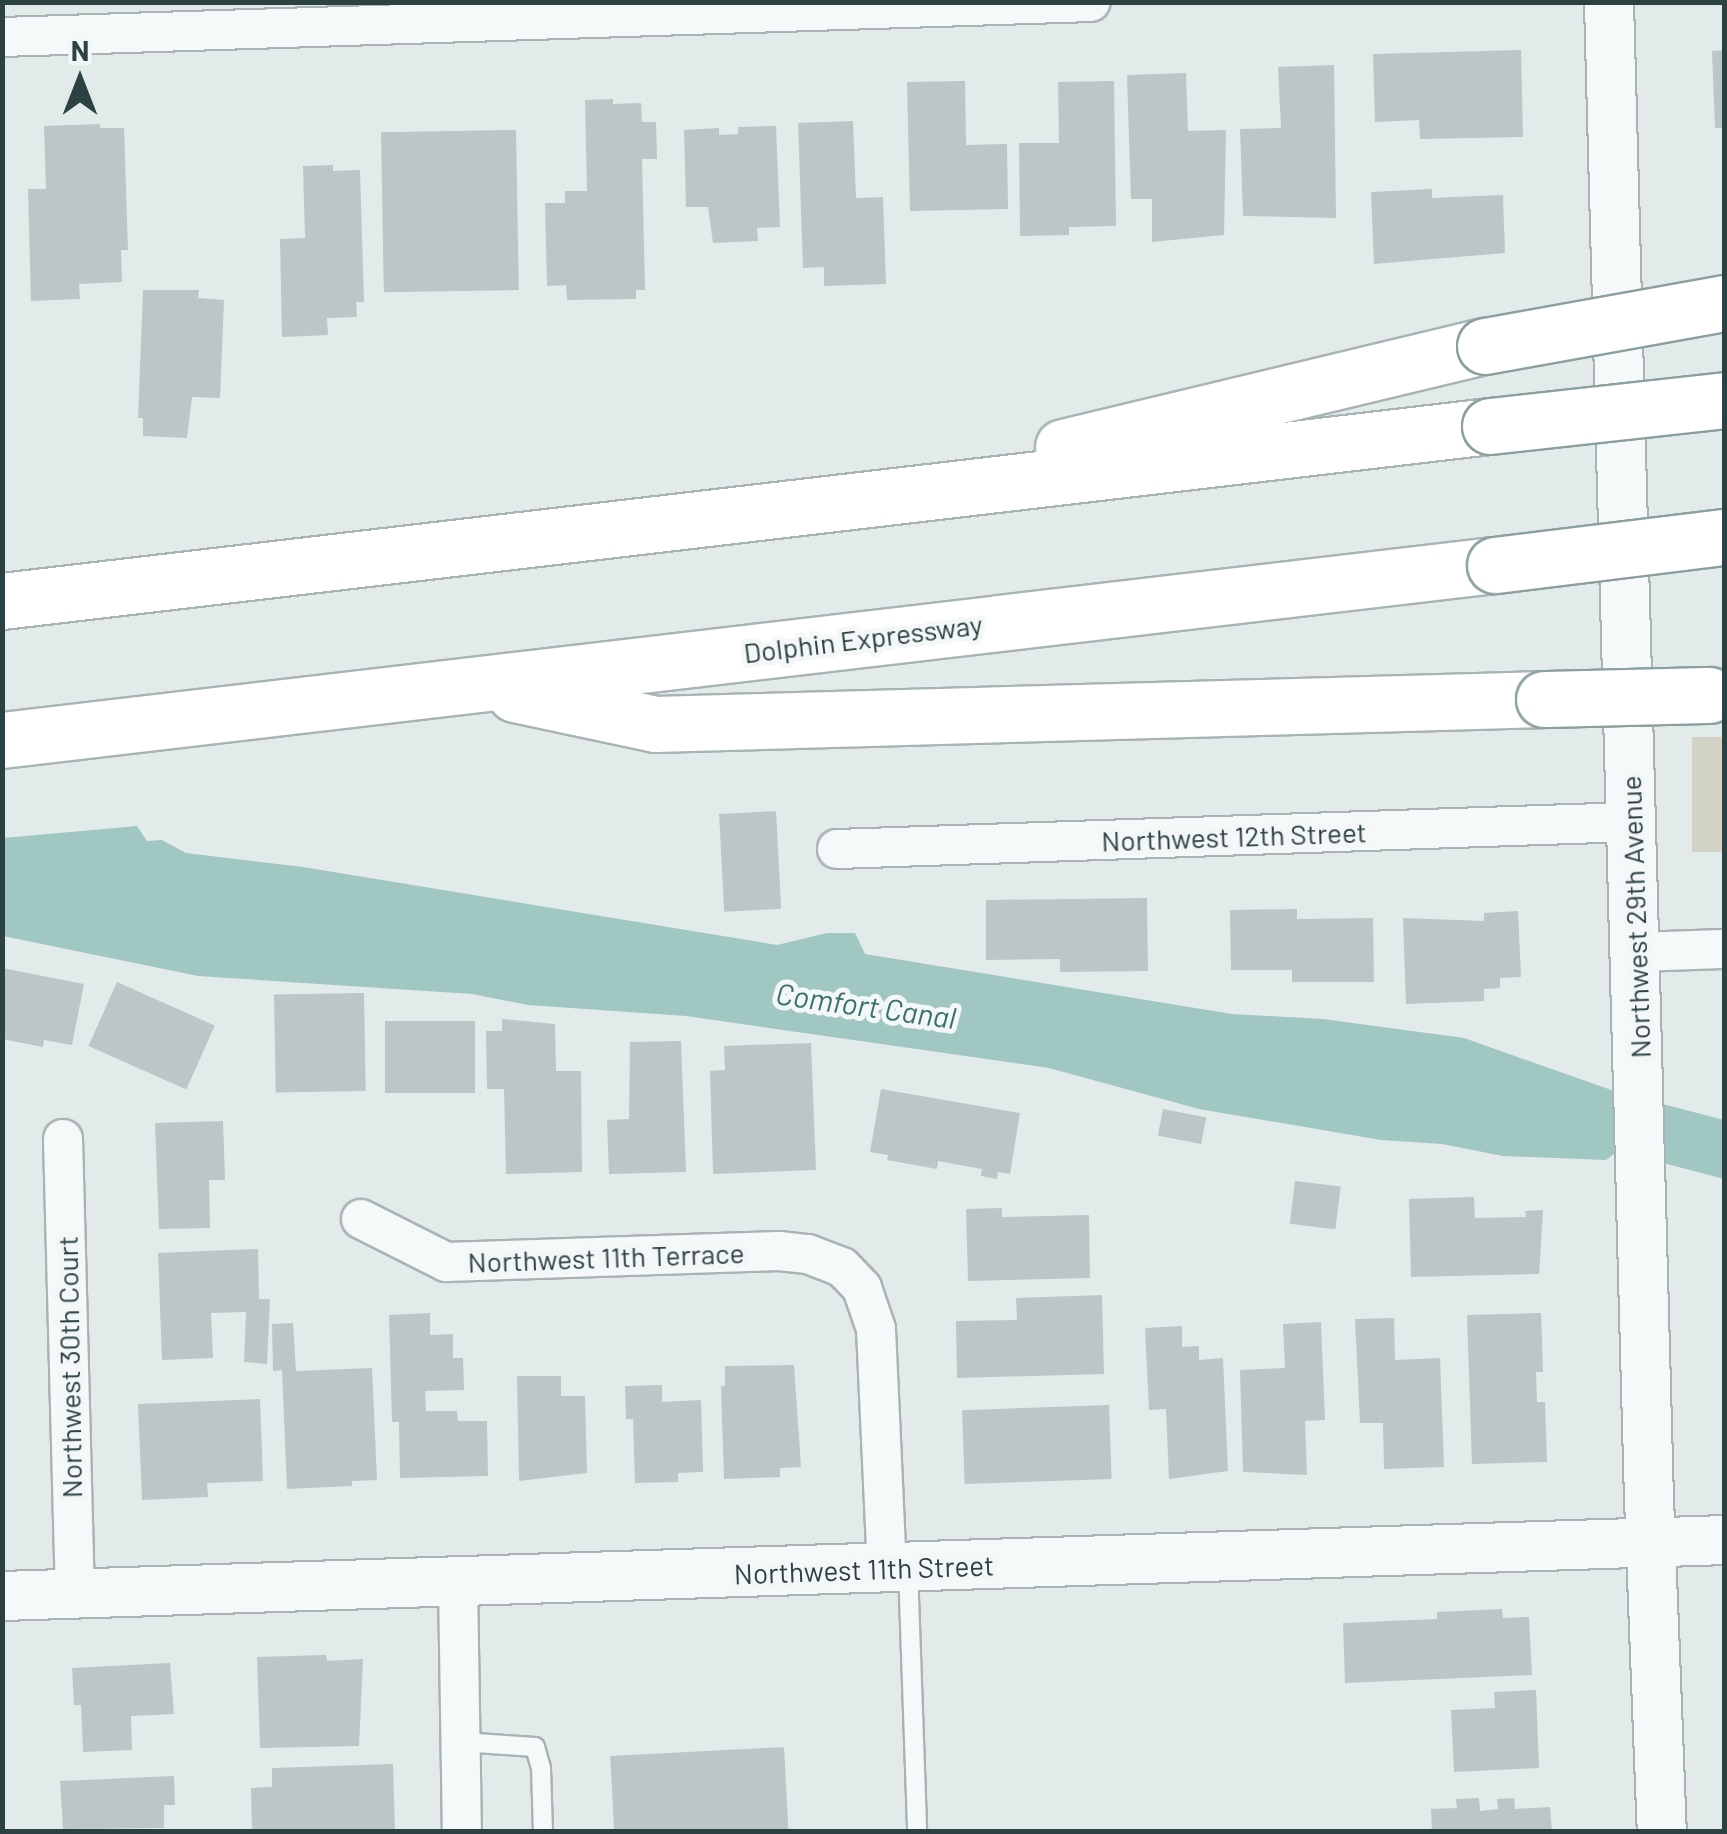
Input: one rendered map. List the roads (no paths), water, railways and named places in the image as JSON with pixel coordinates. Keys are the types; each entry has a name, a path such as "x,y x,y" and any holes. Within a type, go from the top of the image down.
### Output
{"highway":[{"path":"818,506 1485,346 1724,303"},
{"path":"2,602 1724,400"},
{"name":"Dolphin Expressway","path":"2,740 1724,537"},
{"path":"468,684 654,724 1717,694"}],"street":[{"path":"2,37 840,7 1090,2"},
{"name":"Northwest 29th Avenue","path":"1608,2 1662,1832"},
{"name":"Northwest 12th Street","path":"837,849 1631,822"},
{"path":"1636,952 1724,949"},
{"name":"Northwest 30th Court","path":"63,1139 75,1595"},
{"name":"Northwest 11th Terrace","path":"361,1219 446,1262 779,1250 827,1259 854,1275 871,1308 879,1350 897,1568"},
{"name":"Northwest 11th Street","path":"2,1596 1724,1540"},
{"path":"458,1583 462,1832"}],"lane":[{"path":"897,1568 918,1832"},
{"path":"461,1742 534,1747 540,1755 542,1832"}],"water":[{"name":"Comfort Canal","path":"137,826 147,841 162,840 186,853 303,867 777,945 827,933 855,933 865,954 1232,1014 1323,1019 1464,1038 1617,1092 1724,1120 1724,1179 1618,1151 1606,1160 1503,1156 1442,1144 1381,1140 1199,1109 1049,1068 686,1016 528,1005 472,994 198,976 3,936 3,838"}]}
